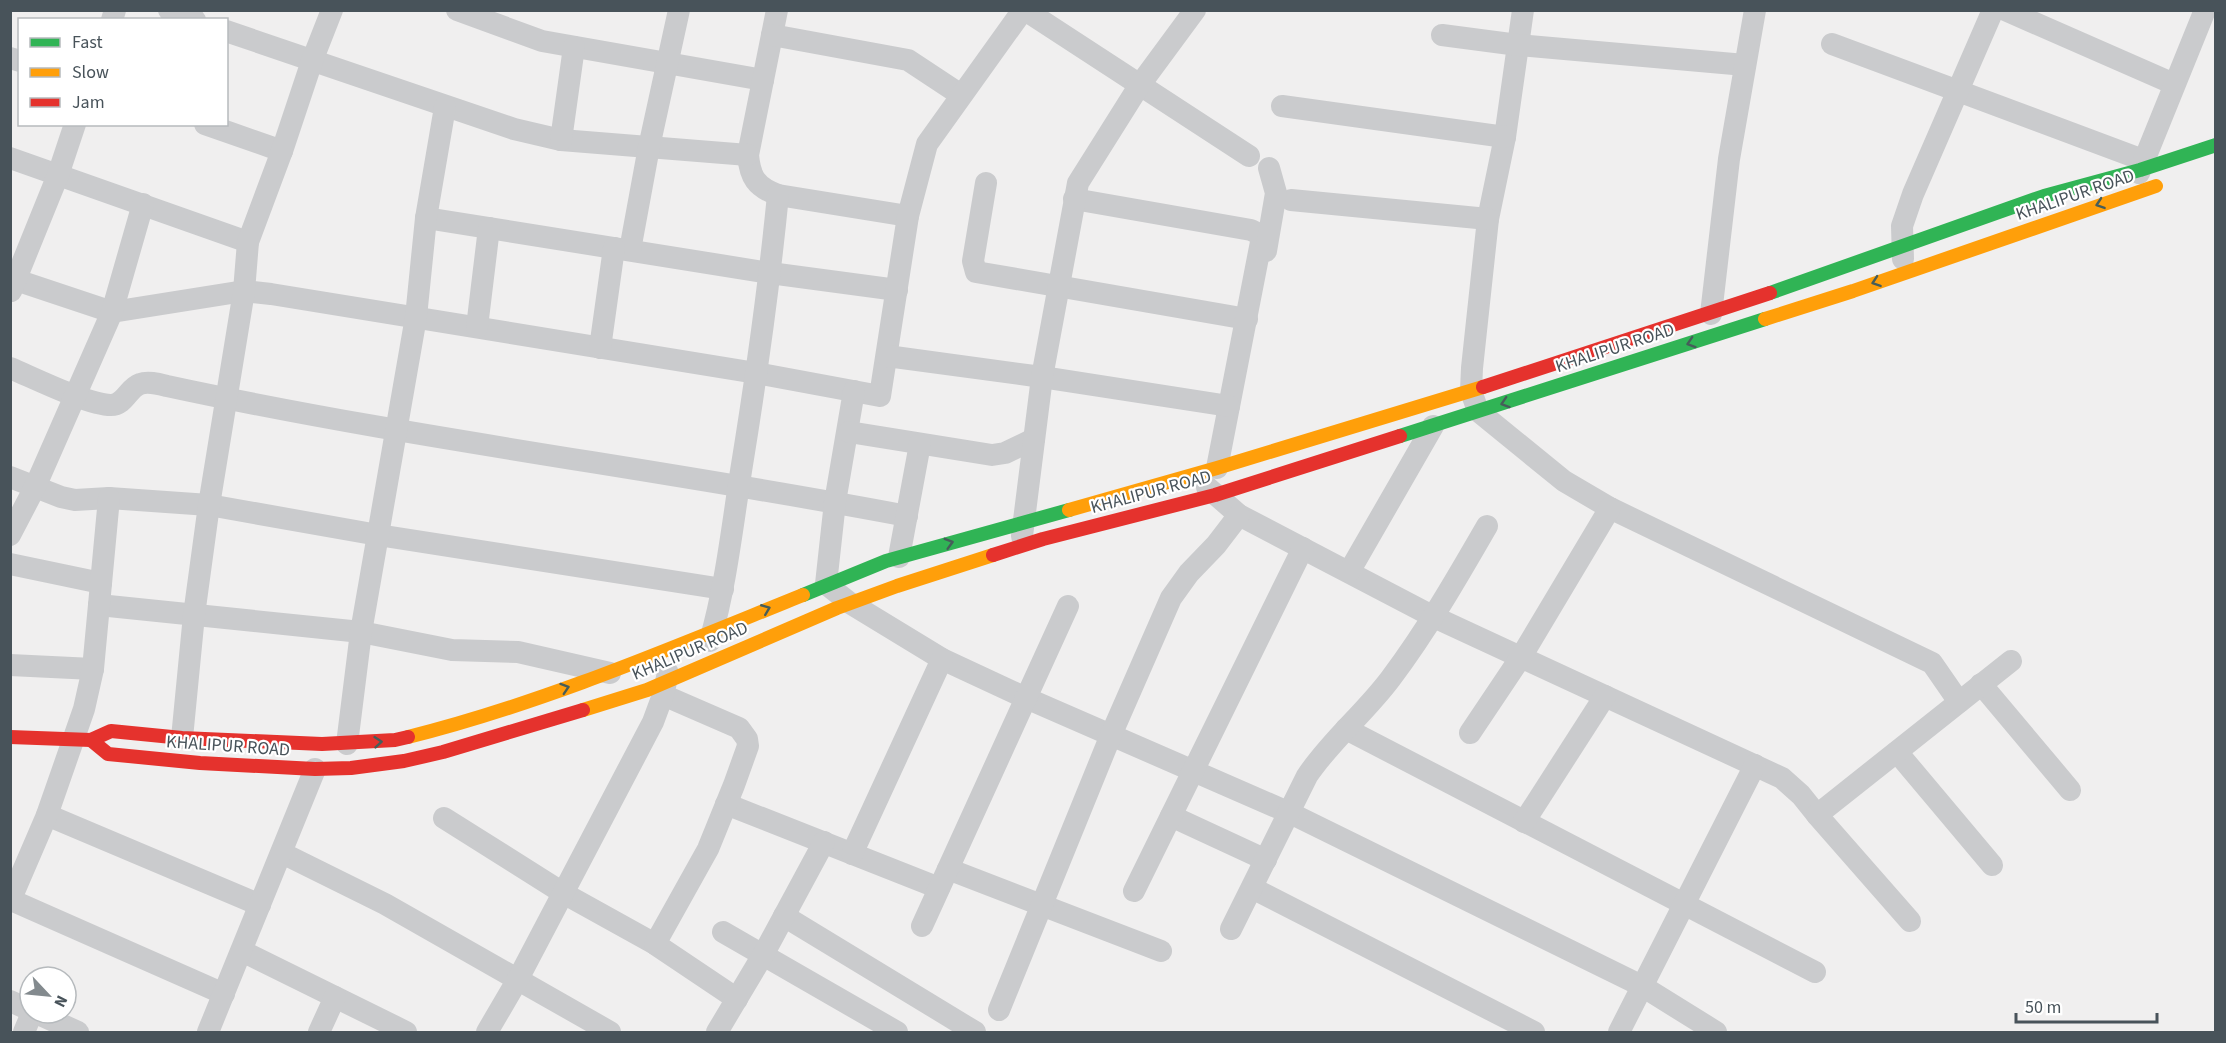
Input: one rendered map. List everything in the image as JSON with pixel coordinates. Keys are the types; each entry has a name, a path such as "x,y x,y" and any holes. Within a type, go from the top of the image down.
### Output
{"street":[{"path":"169,10 190,18"},
{"path":"182,738 194,615 209,505 228,400 244,291 248,242 332,10"},
{"path":"457,10 542,41 763,80"},
{"path":"600,348 622,249 649,147 679,10"},
{"path":"777,10 748,155 749,168 755,183 778,195 908,216"},
{"path":"74,126 58,175 12,283 112,312 244,291 756,373 880,396 908,216 927,144 1024,10 1249,156"},
{"path":"1021,546 1042,377 1078,183 1139,86 1196,10"},
{"path":"1523,10 1505,137 1488,219 1474,401 1564,481 1610,508 1932,663 1959,702"},
{"path":"1711,314 1729,159 1755,10"},
{"path":"1904,273 1902,226 1993,10"},
{"path":"2005,10 2174,84"},
{"path":"2133,194 2142,165 2205,10"},
{"path":"228,32 514,129 561,140 748,155"},
{"path":"772,34 908,60 961,95"},
{"path":"1443,34 1518,45 1745,65"},
{"path":"1832,44 1958,90 2142,165"},
{"path":"561,140 574,46"},
{"path":"1282,106 1505,137"},
{"path":"347,744 362,632 416,317 426,218 445,107"},
{"path":"211,126 282,151"},
{"name":"KHALIPUR ROAD","path":"82,740 108,754 125,757 315,769 351,768 404,761 443,752 647,690 665,688 702,667 850,603 897,586 1021,546 1215,495 1433,426 1474,401 1711,314 2044,196 2142,165 2216,145"},
{"path":"10,158 248,242"},
{"path":"1224,466 1257,320 1276,193 1269,168"},
{"name":"KHALIPUR ROAD","path":"10,737 82,740 111,731 182,738 347,744 395,740 439,729 610,674 826,584 899,557 1224,466 1474,401 1904,273 2174,180"},
{"path":"986,183 973,261 974,268 980,273 1247,318"},
{"path":"702,667 723,589 771,273 778,195"},
{"path":"1074,199 1256,232 1261,235 1229,406 1224,466"},
{"path":"1291,200 1488,219"},
{"path":"10,535 35,487 112,312 143,204"},
{"path":"426,218 771,273 897,290"},
{"path":"477,327 489,228"},
{"path":"887,356 1229,406"},
{"path":"10,369 76,395 104,403 116,404 134,387 148,382 228,400 396,430 835,502 907,516"},
{"path":"854,392 849,432 835,502 826,584 850,603 942,659 1290,813 1642,986 1716,1032"},
{"path":"1349,572 1433,426"},
{"path":"849,432 992,455 1005,453 1034,439"},
{"path":"899,557 921,444"},
{"path":"1194,475 1239,515 1434,617 1782,778 1801,795 1910,921"},
{"path":"10,477 75,500 109,498 209,505 378,535 723,589"},
{"path":"109,498 93,669 80,723 82,740 47,815 19,858 11,901 224,994"},
{"path":"1470,733 1521,657 1610,508"},
{"path":"999,1010 1111,735 1171,598 1189,573 1216,545 1239,515"},
{"path":"1231,929 1307,776 1320,756 1390,680 1434,617 1487,526"},
{"path":"1134,891 1303,548"},
{"path":"10,564 100,594 194,615 362,632 452,650 535,654 610,674"},
{"path":"922,926 1068,606"},
{"path":"487,1032 518,979 653,722 665,688 671,649"},
{"path":"852,854 942,659"},
{"path":"1817,814 2011,661"},
{"path":"10,665 93,669"},
{"path":"1981,684 2070,789"},
{"path":"655,944 708,849 745,756 747,739 739,728 665,688"},
{"path":"1524,822 1605,696"},
{"path":"1347,729 1815,972"},
{"path":"208,1032 282,853 315,769 322,744"},
{"path":"1897,752 1992,865"},
{"path":"1619,1032 1755,765"},
{"path":"726,804 852,854 1042,905 1161,951"},
{"path":"47,815 260,906"},
{"path":"1171,816 1266,860"},
{"path":"444,818 563,893 655,944 737,999"},
{"path":"717,1032 763,955 824,842"},
{"path":"282,853 385,904 610,1032"},
{"path":"1252,888 1534,1032"},
{"path":"784,916 975,1032"},
{"path":"723,933 897,1032"},
{"path":"242,951 406,1032"},
{"path":"319,1032 335,997"},
{"path":"62,1025 78,1032"}],"traffic: fast":[{"path":"1770,293 2044,196 2140,170 2216,145"},
{"path":"1400,436 1765,319"},
{"path":"803,595 886,561 1069,510"}],"traffic: slow":[{"path":"1765,319 1853,291 2156,186"},
{"path":"1069,510 1217,468 1483,387"},
{"path":"583,710 647,690 837,608 993,555"},
{"path":"408,737 559,691 803,595"}],"traffic: jam":[{"path":"1483,387 1770,293"},
{"path":"993,555 1043,539 1215,495 1400,436"},
{"path":"91,740 108,754 200,763 315,769 351,768 404,761 443,752 583,710"},
{"path":"10,737 91,740 111,731 182,738 322,744 395,740 408,737"}]}
